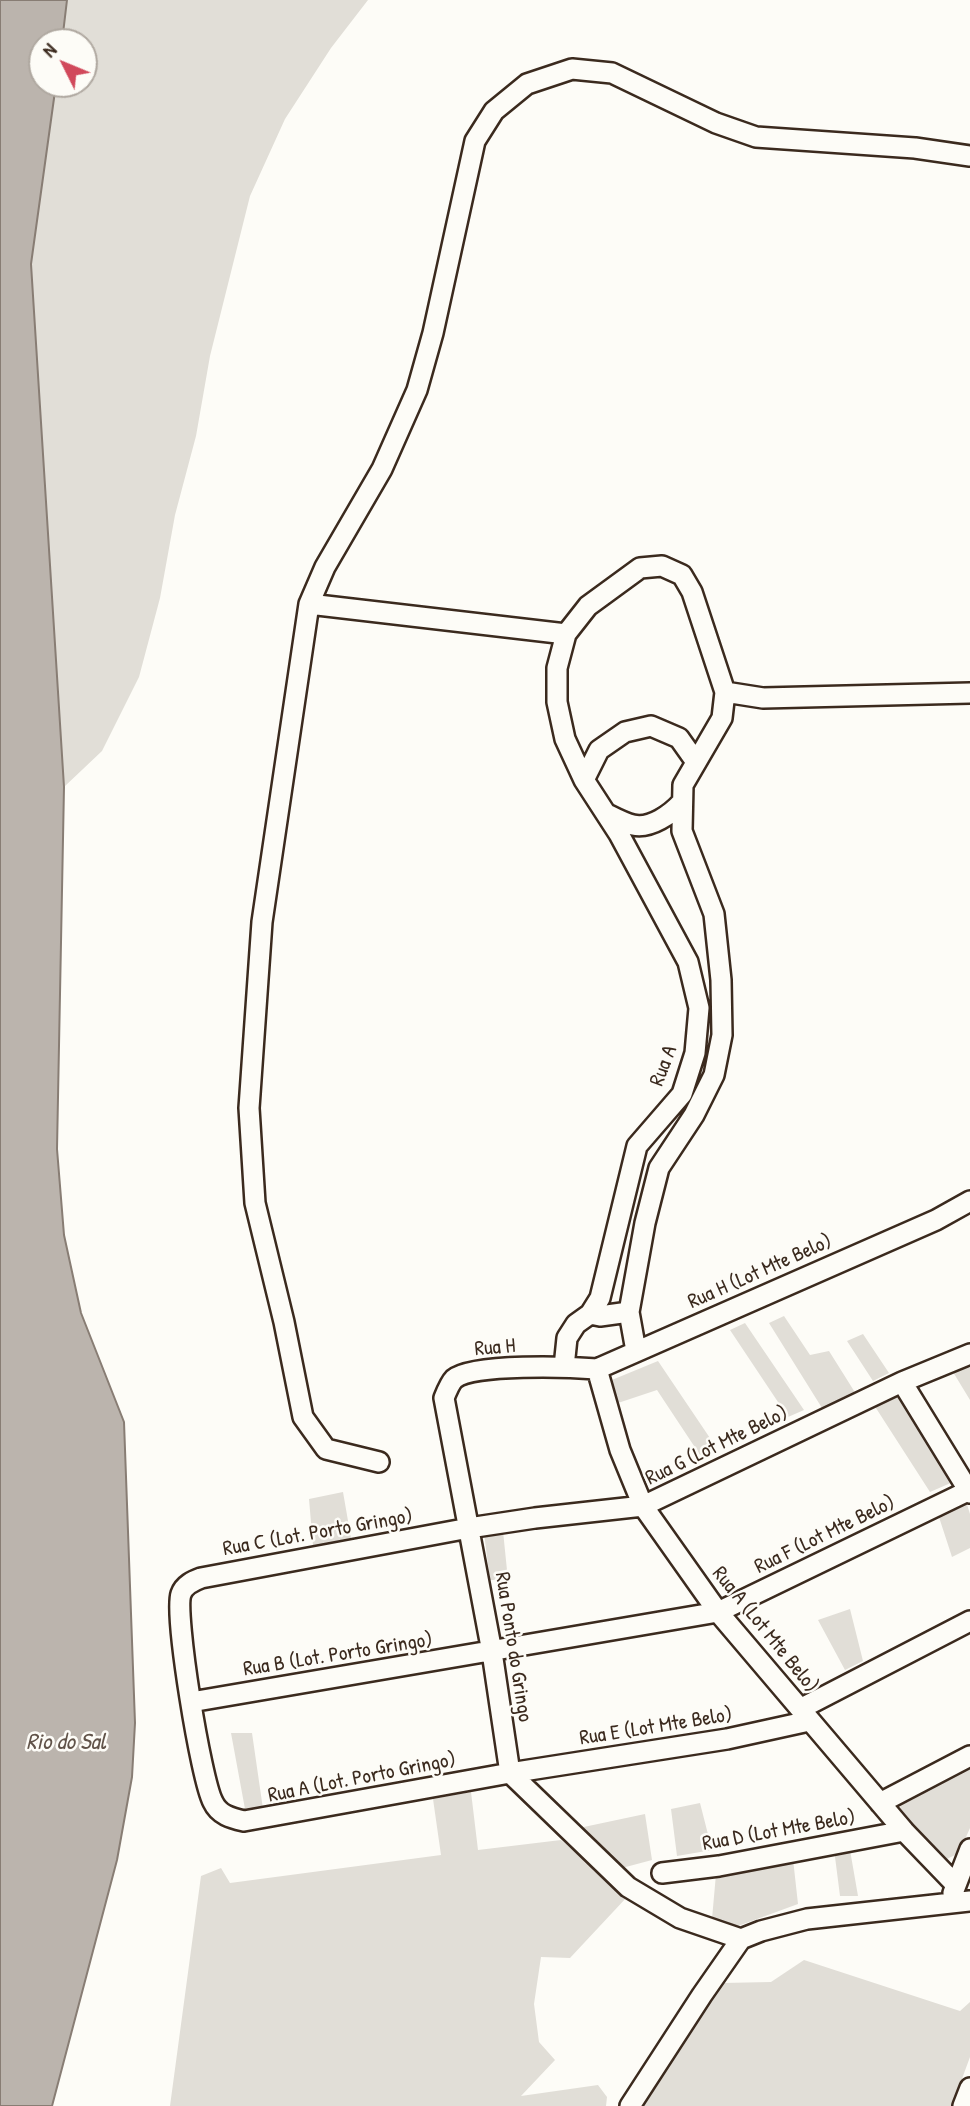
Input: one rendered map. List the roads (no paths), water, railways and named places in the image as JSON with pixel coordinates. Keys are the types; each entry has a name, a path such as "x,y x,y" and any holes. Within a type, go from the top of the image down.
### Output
{"street":[{"path":"379,1462 326,1449 303,1417 284,1322 255,1203 249,1108 262,922 309,604 325,567 382,469 417,390 433,332 475,141 494,111 527,84 572,69 612,74 716,123 756,138 915,148 970,156"},
{"path":"309,604 566,634 589,606 640,568 662,566 682,575 692,592 725,692 722,718 683,785 681,831 714,914 721,980 722,1035 714,1075 694,1115 659,1168 645,1223 629,1312 636,1351"},
{"name":"Rua A","path":"564,1367 567,1338 576,1324 590,1314 600,1298 637,1146 682,1094 695,1054 699,1008 688,962 607,814 584,780 565,739 557,702 557,668 566,634"},
{"path":"725,692 763,698 970,693"},
{"path":"584,780 599,750 625,732 651,726 679,738 696,762"},
{"path":"607,814 635,826 658,821 682,802"},
{"path":"658,821 681,831"},
{"path":"632,861 635,826"},
{"name":"Rua H (Lot Mte Belo)","path":"564,1367 597,1369 936,1220 970,1201"},
{"path":"590,1314 629,1312"},
{"name":"Rua G (Lot Mte Belo)","path":"469,1528 643,1506 902,1382 970,1354"},
{"name":"Rua H","path":"444,1398 454,1379 474,1371 564,1367"},
{"name":"Rua A (Lot Mte Belo)","path":"597,1369 620,1450 643,1506 718,1612 904,1831 956,1885"},
{"path":"902,1382 970,1491"},
{"name":"Rua Ponto do Gringo","path":"444,1398 492,1652 510,1773"},
{"name":"Rua F (Lot Mte Belo)","path":"492,1652 718,1612 970,1491"},
{"name":"Rua C (Lot. Porto Gringo)","path":"191,1702 179,1613 181,1593 190,1583 201,1578 469,1528"},
{"name":"Rua E (Lot Mte Belo)","path":"510,1773 727,1739 804,1715 970,1621"},
{"name":"Rua B (Lot. Porto Gringo)","path":"191,1702 492,1652"},
{"name":"Rua A (Lot. Porto Gringo)","path":"191,1702 208,1791 223,1815 244,1821 510,1773"},
{"path":"880,1803 970,1756"},
{"path":"510,1773 628,1888 680,1918 741,1940"},
{"name":"Rua D (Lot Mte Belo)","path":"662,1873 719,1866 904,1831"},
{"path":"948,1904 970,1849"},
{"path":"630,2106 741,1940 761,1931 807,1919 970,1901"},
{"path":"963,2106 970,2088"}],"water":[{"name":"Rio do Sal","path":"0,0 67,0 64,28 28,28 28,98 54,98 31,264 64,787 57,1149 64,1235 81,1313 124,1422 135,1723 132,1777 117,1860 52,2106 0,2106"}]}
